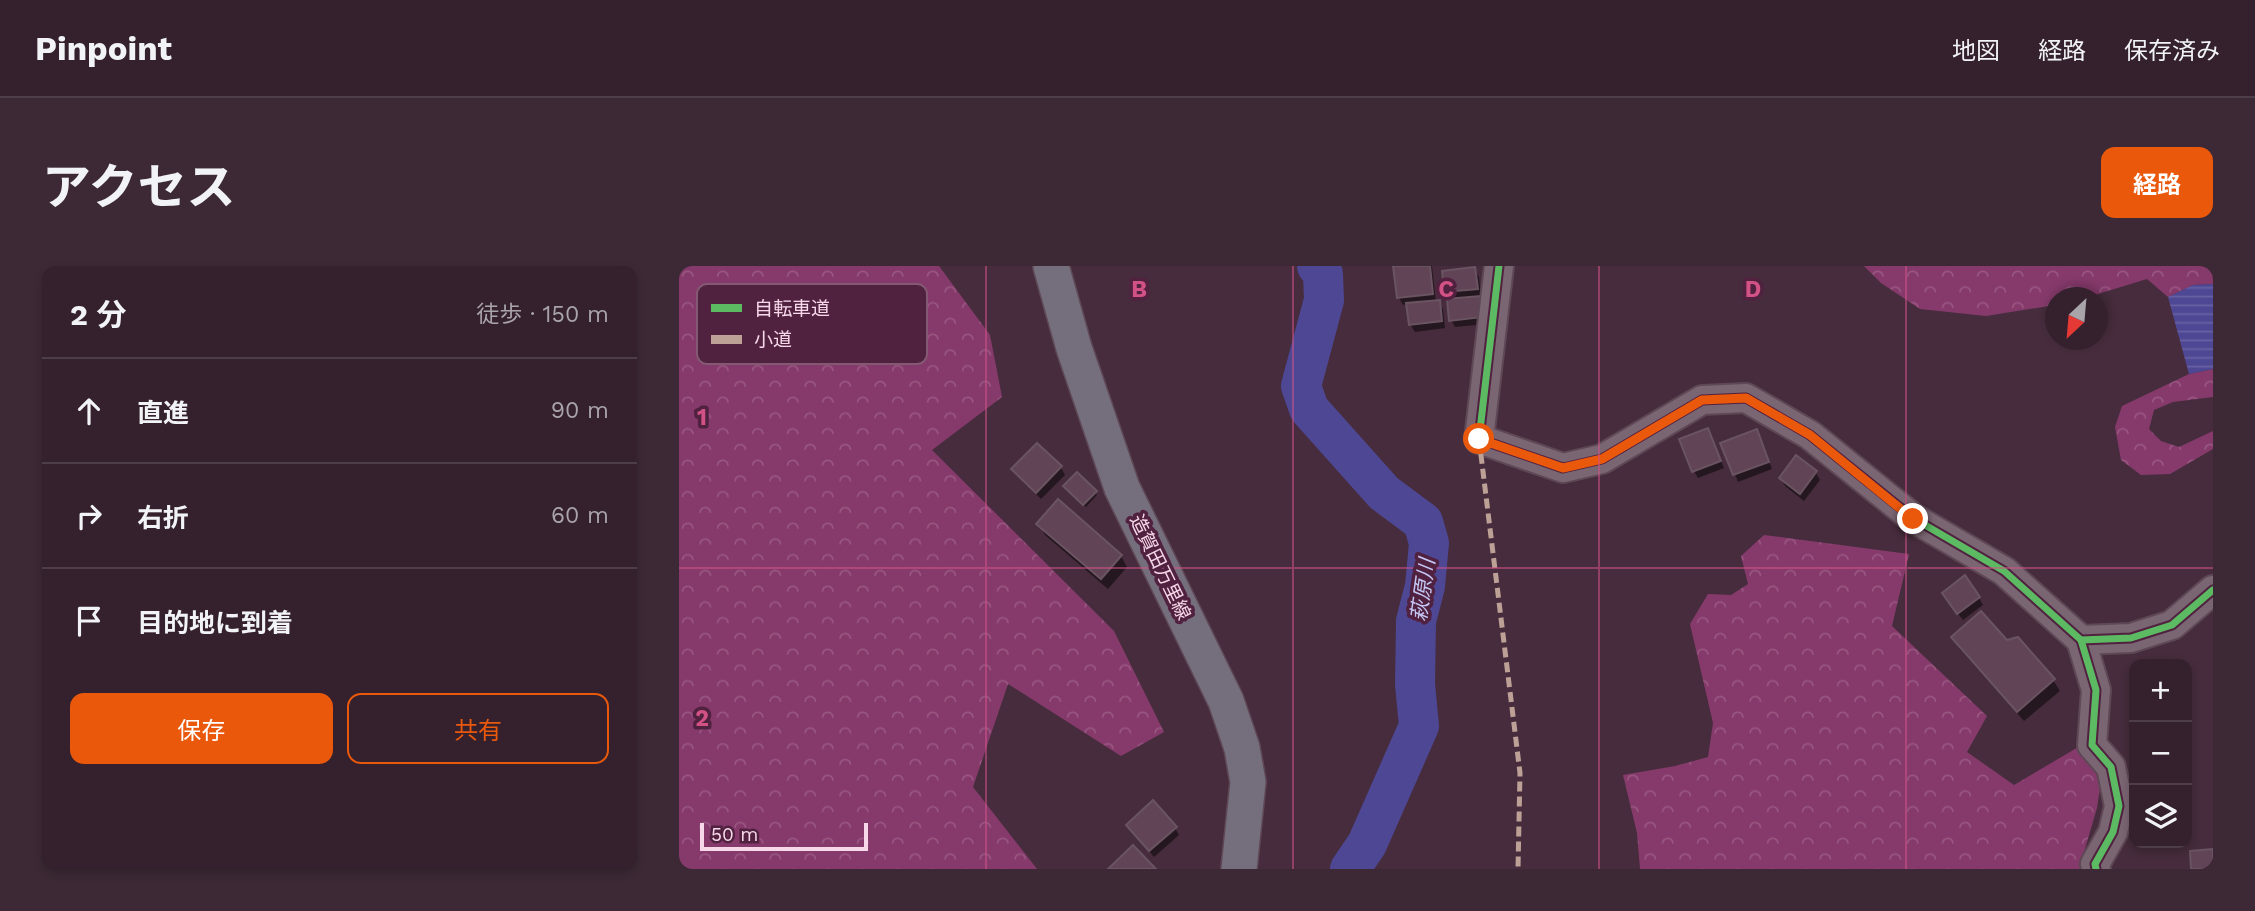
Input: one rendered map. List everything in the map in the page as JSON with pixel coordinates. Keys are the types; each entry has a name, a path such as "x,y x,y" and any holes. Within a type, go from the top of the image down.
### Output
{"main road":[{"name":"造賀田万里線","path":"1051,266 1074,348 1122,488 1226,701 1242,748 1248,782 1239,869"}],"street":[{"path":"1499,266 1479,439 1563,468 1602,459 1702,400 1746,398 1810,435 1913,519 2004,571 2081,640 2096,690 2092,745 2111,767 2119,806 2113,832 2095,864 2096,869"},
{"path":"2081,640 2131,638 2172,625 2213,590"}],"green space":[{"path":"679,266 939,266 990,335 1002,397 932,450 1114,631 1164,732 1121,756 1008,684 973,787 1037,869 679,869"},
{"path":"1864,266 2213,266 2213,284 2193,285 2168,297 2147,279 2108,291 2108,287 2045,287 2045,307 1986,316 1920,309 1881,283"},
{"path":"2213,369 2213,397 2173,402 2154,410 2149,429 2161,441 2179,447 2213,431 2213,449 2170,474 2141,475 2121,460 2115,427 2122,406 2189,374"},
{"path":"1764,535 1909,554 1892,626 1987,716 1967,752 2014,785 2080,746 2102,775 2082,869 1640,869 1637,833 1623,775 1708,757 1713,723 1690,624 1708,594 1731,595 1748,584 1741,556"}],"shaded area":[{"path":"2213,284 2213,369 2189,374 2168,297 2193,285"}],"building":[{"path":"1393,266 1430,266 1433,294 1397,298"},
{"path":"1475,267 1478,289 1444,292 1442,271"},
{"path":"1480,296 1483,317 1449,321 1447,299"},
{"path":"1440,300 1442,321 1409,325 1406,303"},
{"path":"1708,428 1721,461 1692,472 1679,439"},
{"path":"1757,429 1769,462 1733,475 1720,443"},
{"path":"1037,443 1062,466 1036,493 1011,469"},
{"path":"1796,455 1817,471 1800,494 1779,478"},
{"path":"1077,472 1097,491 1083,505 1063,486"},
{"path":"1058,499 1122,555 1101,579 1036,524"},
{"path":"1965,575 1980,597 1957,614 1942,593"},
{"path":"1981,611 2007,640 2018,637 2055,679 2017,712 1951,637"},
{"path":"1153,800 1177,827 1149,851 1126,825"},
{"path":"1133,845 1156,869 1108,869"},
{"path":"2213,849 2213,869 2191,869 2190,851"}],"waterway":[{"name":"萩原川","path":"1317,266 1323,274 1324,300 1301,386 1309,409 1384,493 1423,522 1429,543 1425,586 1416,621 1415,684 1419,726 1367,844 1350,869"}],"marked path":[{"path":"1479,439 1520,773 1518,869"}],"cycle path":[{"path":"1499,266 1479,439 1563,468 1602,459 1702,400 1746,398 1810,435 1913,518 2004,571 2081,640 2131,638 2172,625 2213,590"},
{"path":"2081,640 2096,690 2092,745 2111,767 2119,806 2113,832 2095,864 2096,869"}],"route":[{"path":"1479,439 1563,468 1602,459 1702,400 1746,398 1810,435 1913,519"}]}
